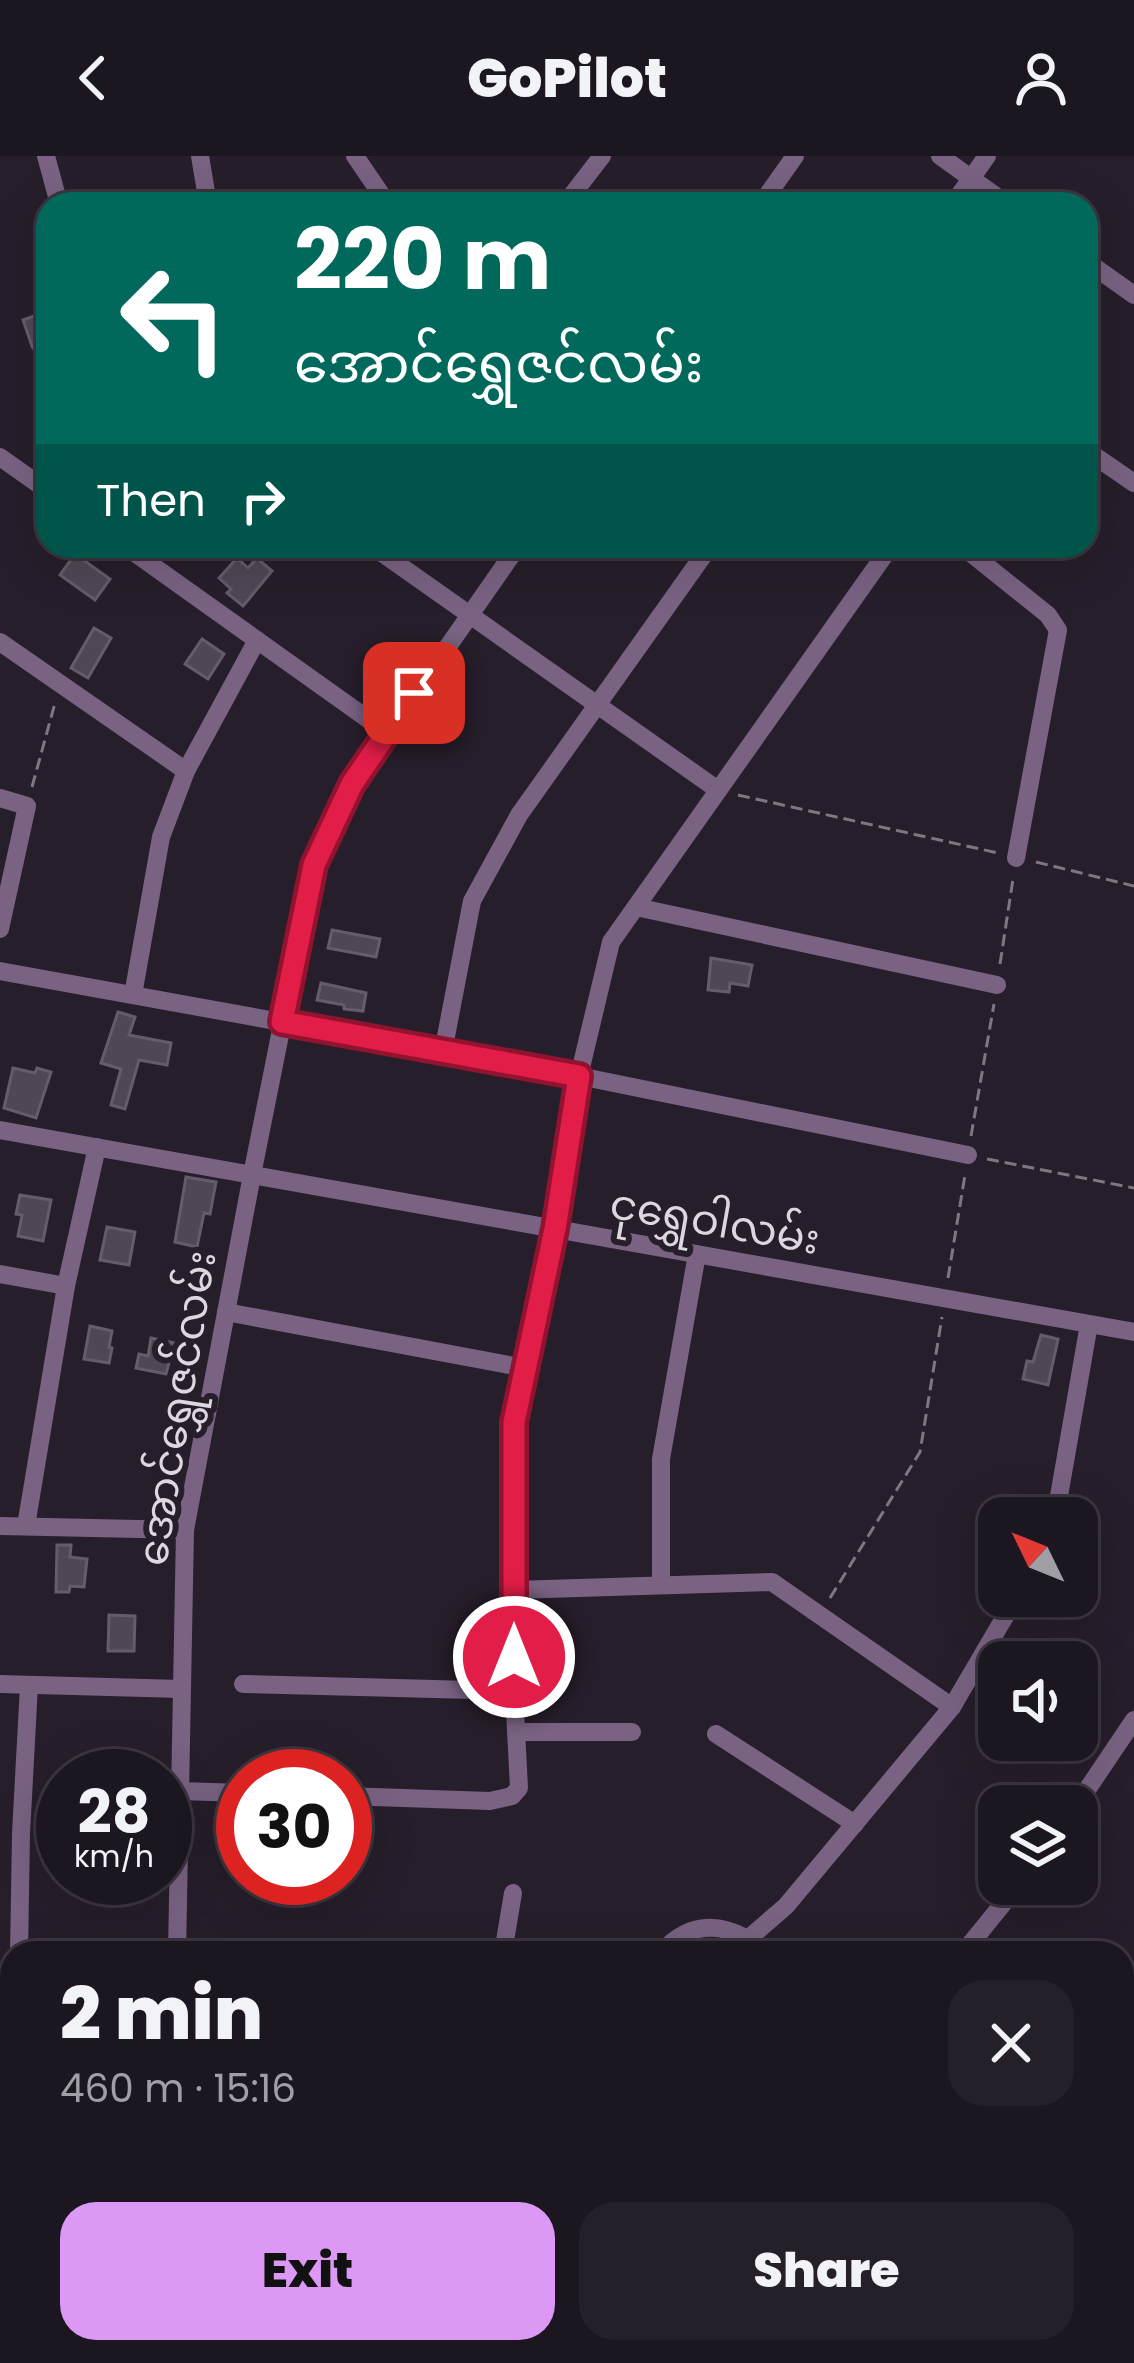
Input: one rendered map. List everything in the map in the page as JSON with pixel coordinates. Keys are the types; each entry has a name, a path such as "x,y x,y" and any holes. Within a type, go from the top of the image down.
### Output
{"street":[{"path":"46,156 56,192"},
{"path":"200,156 206,192"},
{"path":"355,156 380,192"},
{"path":"574,192 597,163 575,156"},
{"path":"770,192 795,156"},
{"path":"940,156 990,192"},
{"path":"961,192 987,156"},
{"path":"1098,272 1134,295"},
{"path":"0,457 36,482"},
{"path":"1098,458 1134,483"},
{"path":"142,558 386,732"},
{"path":"389,558 718,790"},
{"name":"အောင်ရွှေဇင်လမ်း","path":"180,1749 185,1530 314,865 352,784 510,558"},
{"path":"443,1052 472,901 519,815 701,558"},
{"path":"372,1797 490,1801 512,1796 519,1788 514,1691 514,1422 555,1229 579,1076 611,942 882,558"},
{"path":"977,558 1048,615 1058,630 1016,858"},
{"path":"133,995 161,837 186,771 257,640"},
{"path":"0,642 186,771"},
{"path":"0,798 27,806 0,929"},
{"path":"636,907 998,985"},
{"path":"0,971 579,1076 968,1155"},
{"name":"ငုရွှေဝါလမ်း","path":"0,1130 1134,1332"},
{"path":"26,1526 66,1286 97,1147"},
{"path":"661,1586 661,1459 697,1254"},
{"path":"0,1274 66,1286"},
{"path":"226,1312 525,1368"},
{"path":"1060,1497 1089,1324"},
{"path":"0,1526 185,1530"},
{"path":"514,1590 772,1582 952,1707"},
{"path":"749,1938 786,1906 952,1707 1005,1617"},
{"path":"0,1684 181,1689"},
{"path":"243,1684 514,1691"},
{"path":"19,1941 28,1685"},
{"path":"1090,1785 1134,1720"},
{"path":"516,1732 632,1732"},
{"path":"716,1734 855,1823"},
{"path":"0,1833 21,1834"},
{"path":"505,1941 513,1893"},
{"name":"အောင်ရွှေဇင်လမ်း","path":"177,1941 178,1905"},
{"path":"973,1941 1002,1905"},
{"path":"672,1941 678,1934 719,1927 753,1941"}],"path":[{"path":"27,806 61,684"},
{"path":"718,790 1134,886"},
{"path":"820,1615 920,1452 1016,858"},
{"path":"968,1155 1134,1187"}],"building":[{"path":"36,315 36,352 32,346 23,320"},
{"path":"72,558 81,558 110,579 95,600 60,575"},
{"path":"237,558 248,568 257,558 272,571 243,606 227,593 231,589 219,578"},
{"path":"94,628 111,638 88,678 71,668"},
{"path":"202,639 224,654 208,679 185,664"},
{"path":"332,930 380,939 376,957 328,948"},
{"path":"711,958 752,965 748,986 730,983 729,992 708,990"},
{"path":"321,983 366,993 363,1011 317,1000"},
{"path":"118,1012 135,1017 129,1035 171,1043 167,1065 139,1060 125,1109 111,1105 121,1069 101,1063"},
{"path":"13,1068 51,1072 36,1118 4,1108"},
{"path":"186,1177 216,1182 197,1247 175,1242"},
{"path":"20,1195 51,1200 43,1241 18,1236"},
{"path":"107,1227 135,1232 129,1265 100,1260"},
{"path":"90,1326 112,1331 109,1363 84,1359"},
{"path":"1041,1335 1058,1339 1048,1385 1023,1379"},
{"path":"151,1338 174,1343 166,1374 136,1368 139,1354 148,1356"},
{"path":"57,1545 71,1545 70,1557 87,1559 84,1587 56,1592"},
{"path":"109,1615 135,1616 134,1651 108,1651"}],"route":[{"path":"414,693 352,784 314,865 282,1022 579,1076 555,1229 514,1422 514,1657"}]}
